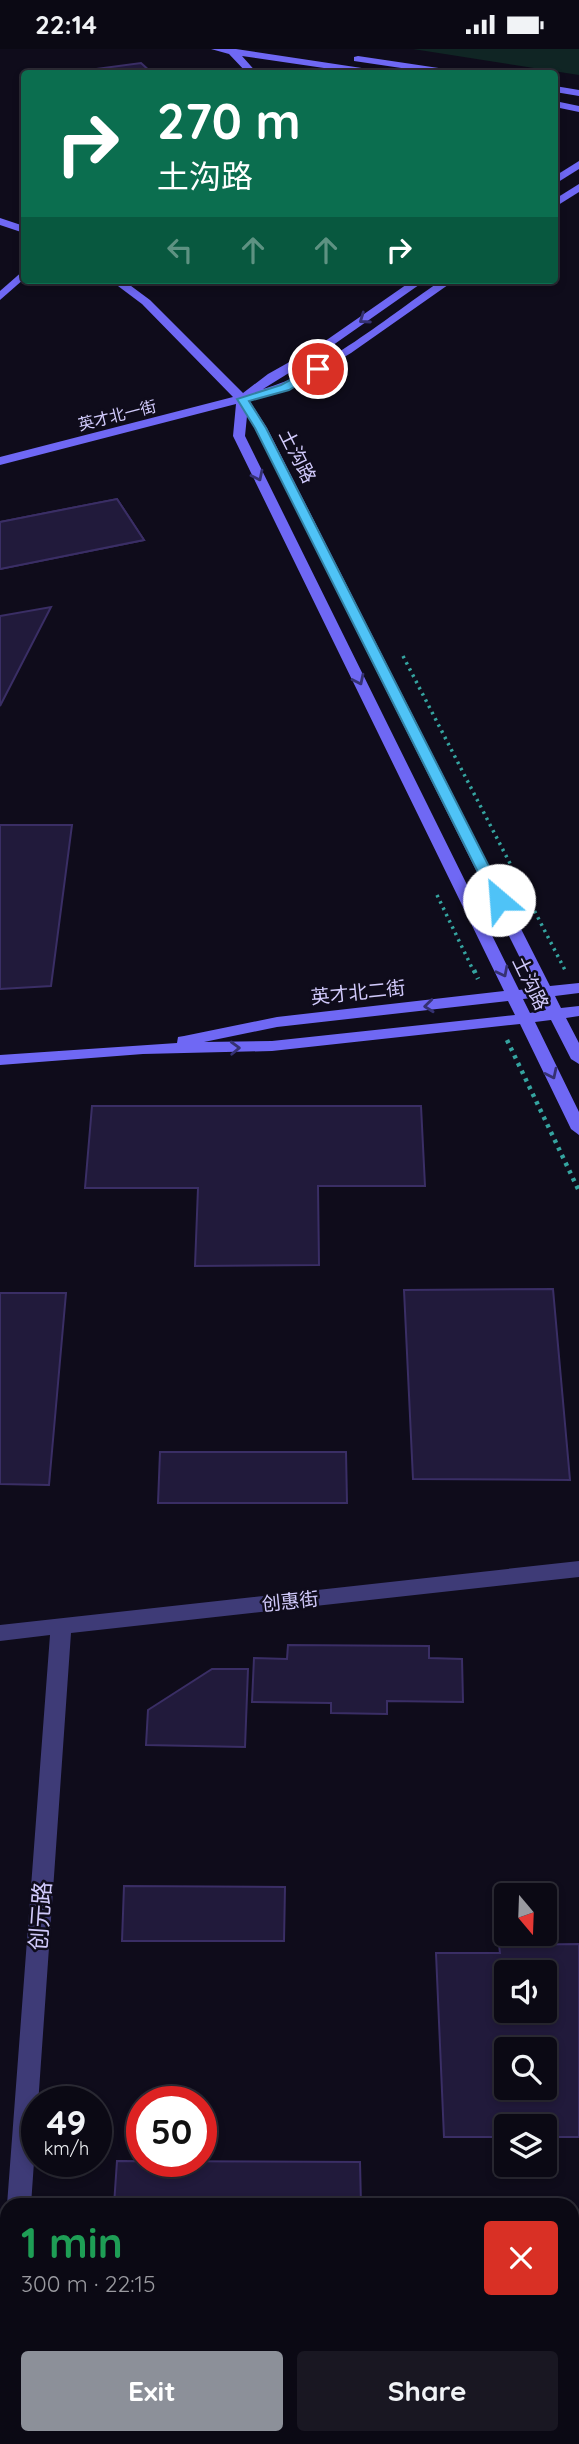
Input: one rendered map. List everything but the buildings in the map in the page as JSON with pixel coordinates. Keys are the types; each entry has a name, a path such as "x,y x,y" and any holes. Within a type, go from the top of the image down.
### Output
{"main road":[{"path":"216,49 352,70"},
{"path":"294,49 432,70"},
{"path":"233,52 249,70"},
{"path":"336,70 344,69"},
{"path":"558,90 579,93"},
{"path":"558,105 579,109"},
{"path":"558,179 579,164"},
{"path":"558,202 579,187"},
{"path":"0,221 21,229"},
{"path":"0,297 21,276"},
{"path":"121,284 146,302 242,399"},
{"path":"242,399 271,377 322,348 414,284"},
{"path":"242,399 285,387 318,369 444,284"},
{"name":"英才北一街","path":"0,461 242,399"},
{"name":"土沟路","path":"242,399 261,428 579,1059"},
{"name":"土沟路","path":"242,399 239,436 579,1129"},
{"name":"英才北二街","path":"143,1049 277,1022 579,988"},
{"name":"英才北二街","path":"0,1060 143,1049 272,1047 579,1011"}],"street":[{"name":"创惠街","path":"0,1633 579,1569"},
{"name":"创元路","path":"20,2198 61,1627"}],"green space":[{"path":"413,49 579,49 579,75"}],"route":[{"path":"318,369 285,387 242,399 261,428 499,900"}]}
